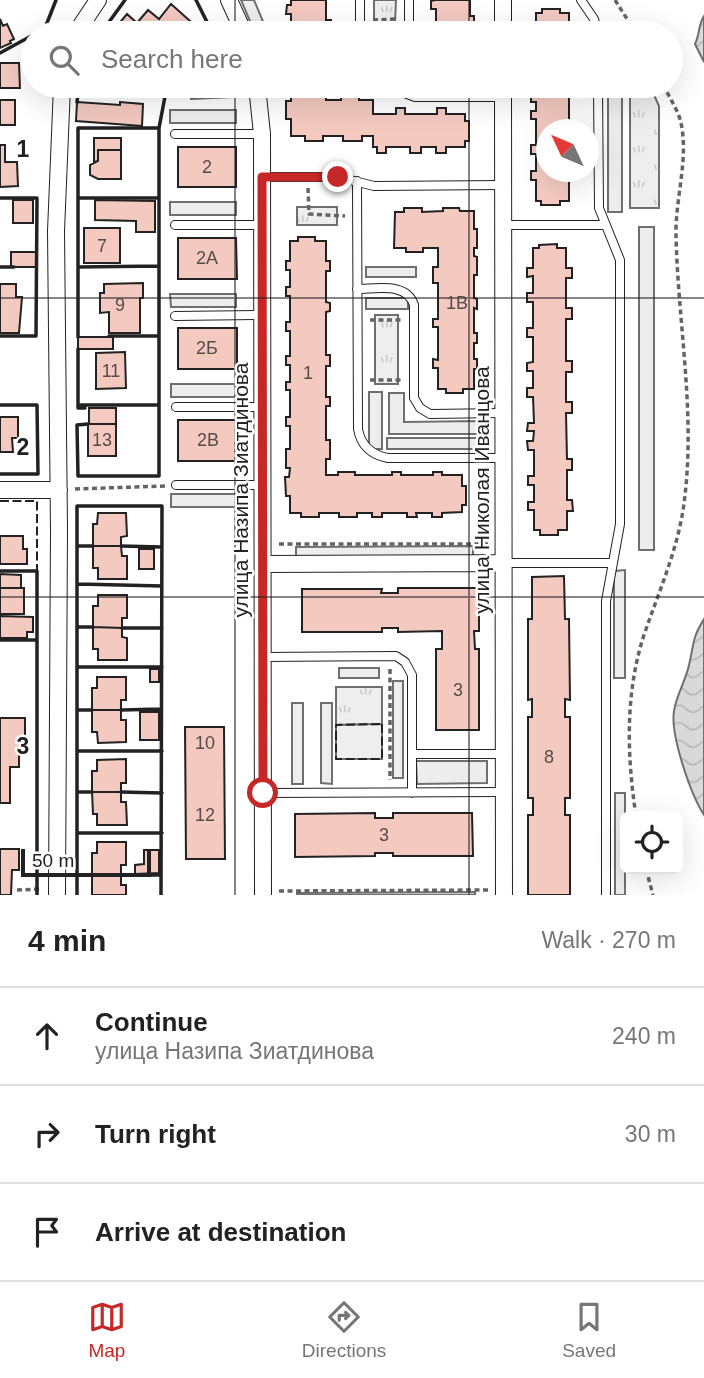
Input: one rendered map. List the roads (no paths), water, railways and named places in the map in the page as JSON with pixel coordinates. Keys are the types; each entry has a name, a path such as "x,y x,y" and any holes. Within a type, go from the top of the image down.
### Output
{"street":[{"path":"84,21 98,0"},
{"path":"229,0 239,21"},
{"path":"503,0 503,21"},
{"path":"57,895 59,490 56,231 62,98"},
{"name":"улица Назипа Зиатдинова","path":"258,98 262,134 263,893"},
{"name":"улица Николая Иванцова","path":"503,98 504,892"},
{"path":"0,490 59,490"},
{"path":"262,564 503,563"}],"lane":[{"path":"360,0 360,21"},
{"path":"409,0 409,21"},
{"path":"582,0 595,21"},
{"path":"598,98 598,201 604,225 620,260 620,524 606,601 606,895"},
{"path":"175,134 262,134"},
{"path":"262,177 338,177 374,186 503,185"},
{"path":"357,181 358,429 363,444 373,453 388,458 503,458"},
{"path":"175,225 262,225"},
{"path":"503,225 604,225"},
{"path":"357,289 400,289 412,298 414,398 425,412 503,414"},
{"path":"176,316 262,315"},
{"path":"176,407 262,407"},
{"path":"176,485 262,485"},
{"path":"503,563 613,563"},
{"path":"263,657 396,656 405,662 412,675 412,793"},
{"path":"412,754 504,754"},
{"path":"263,793 504,792"}],"water":[{"path":"704,16 704,62 695,44"},
{"path":"704,619 704,815 693,794 683,764 675,735 674,711 688,671 695,636"}]}
